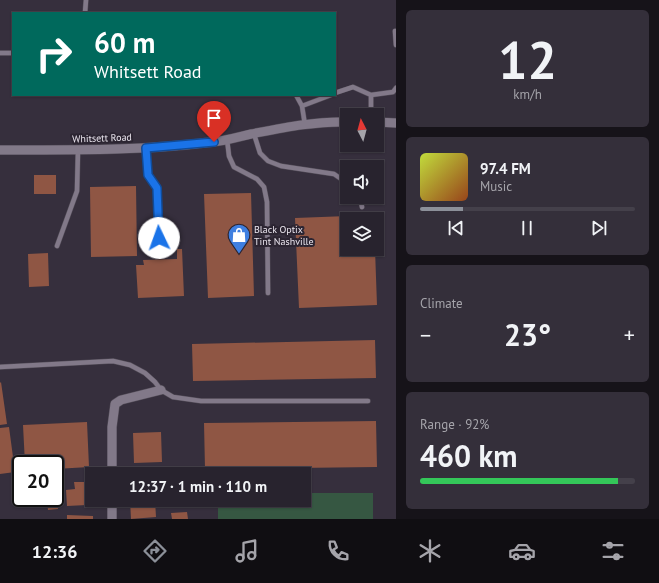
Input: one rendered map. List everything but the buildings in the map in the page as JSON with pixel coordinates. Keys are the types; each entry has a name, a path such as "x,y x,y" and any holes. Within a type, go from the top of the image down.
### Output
{"street":[{"name":"Whitsett Road","path":"0,150 146,148 214,142 305,125 340,122"},
{"path":"384,122 396,123"},
{"path":"112,467 112,427 115,404 122,400 160,390"},
{"path":"112,507 112,519"}],"lane":[{"path":"85,12 86,0"},
{"path":"395,31 396,45"},
{"path":"0,53 12,53"},
{"path":"336,94 353,87 371,95 393,92 396,88"},
{"path":"371,95 372,108"},
{"path":"297,96 302,106 305,125"},
{"path":"302,106 328,96"},
{"path":"254,134 260,153 268,161 281,166 334,174 340,178"},
{"path":"227,139 229,156 234,167 257,179 264,187 267,202 268,293"},
{"path":"146,148 148,175 157,188 159,238"},
{"path":"57,246 77,191 78,150"},
{"path":"361,204 362,208"},
{"path":"0,367 113,361 130,365 144,373 155,382 160,390 173,397 202,401 368,401"}],"green space":[{"path":"311,493 373,493 373,519 218,519 218,507 311,507"}],"place":[{"name":"Black Optix Tint Nashville","path":"239,254"}],"route":[{"path":"159,238 157,188 148,175 146,148 214,142"}]}
